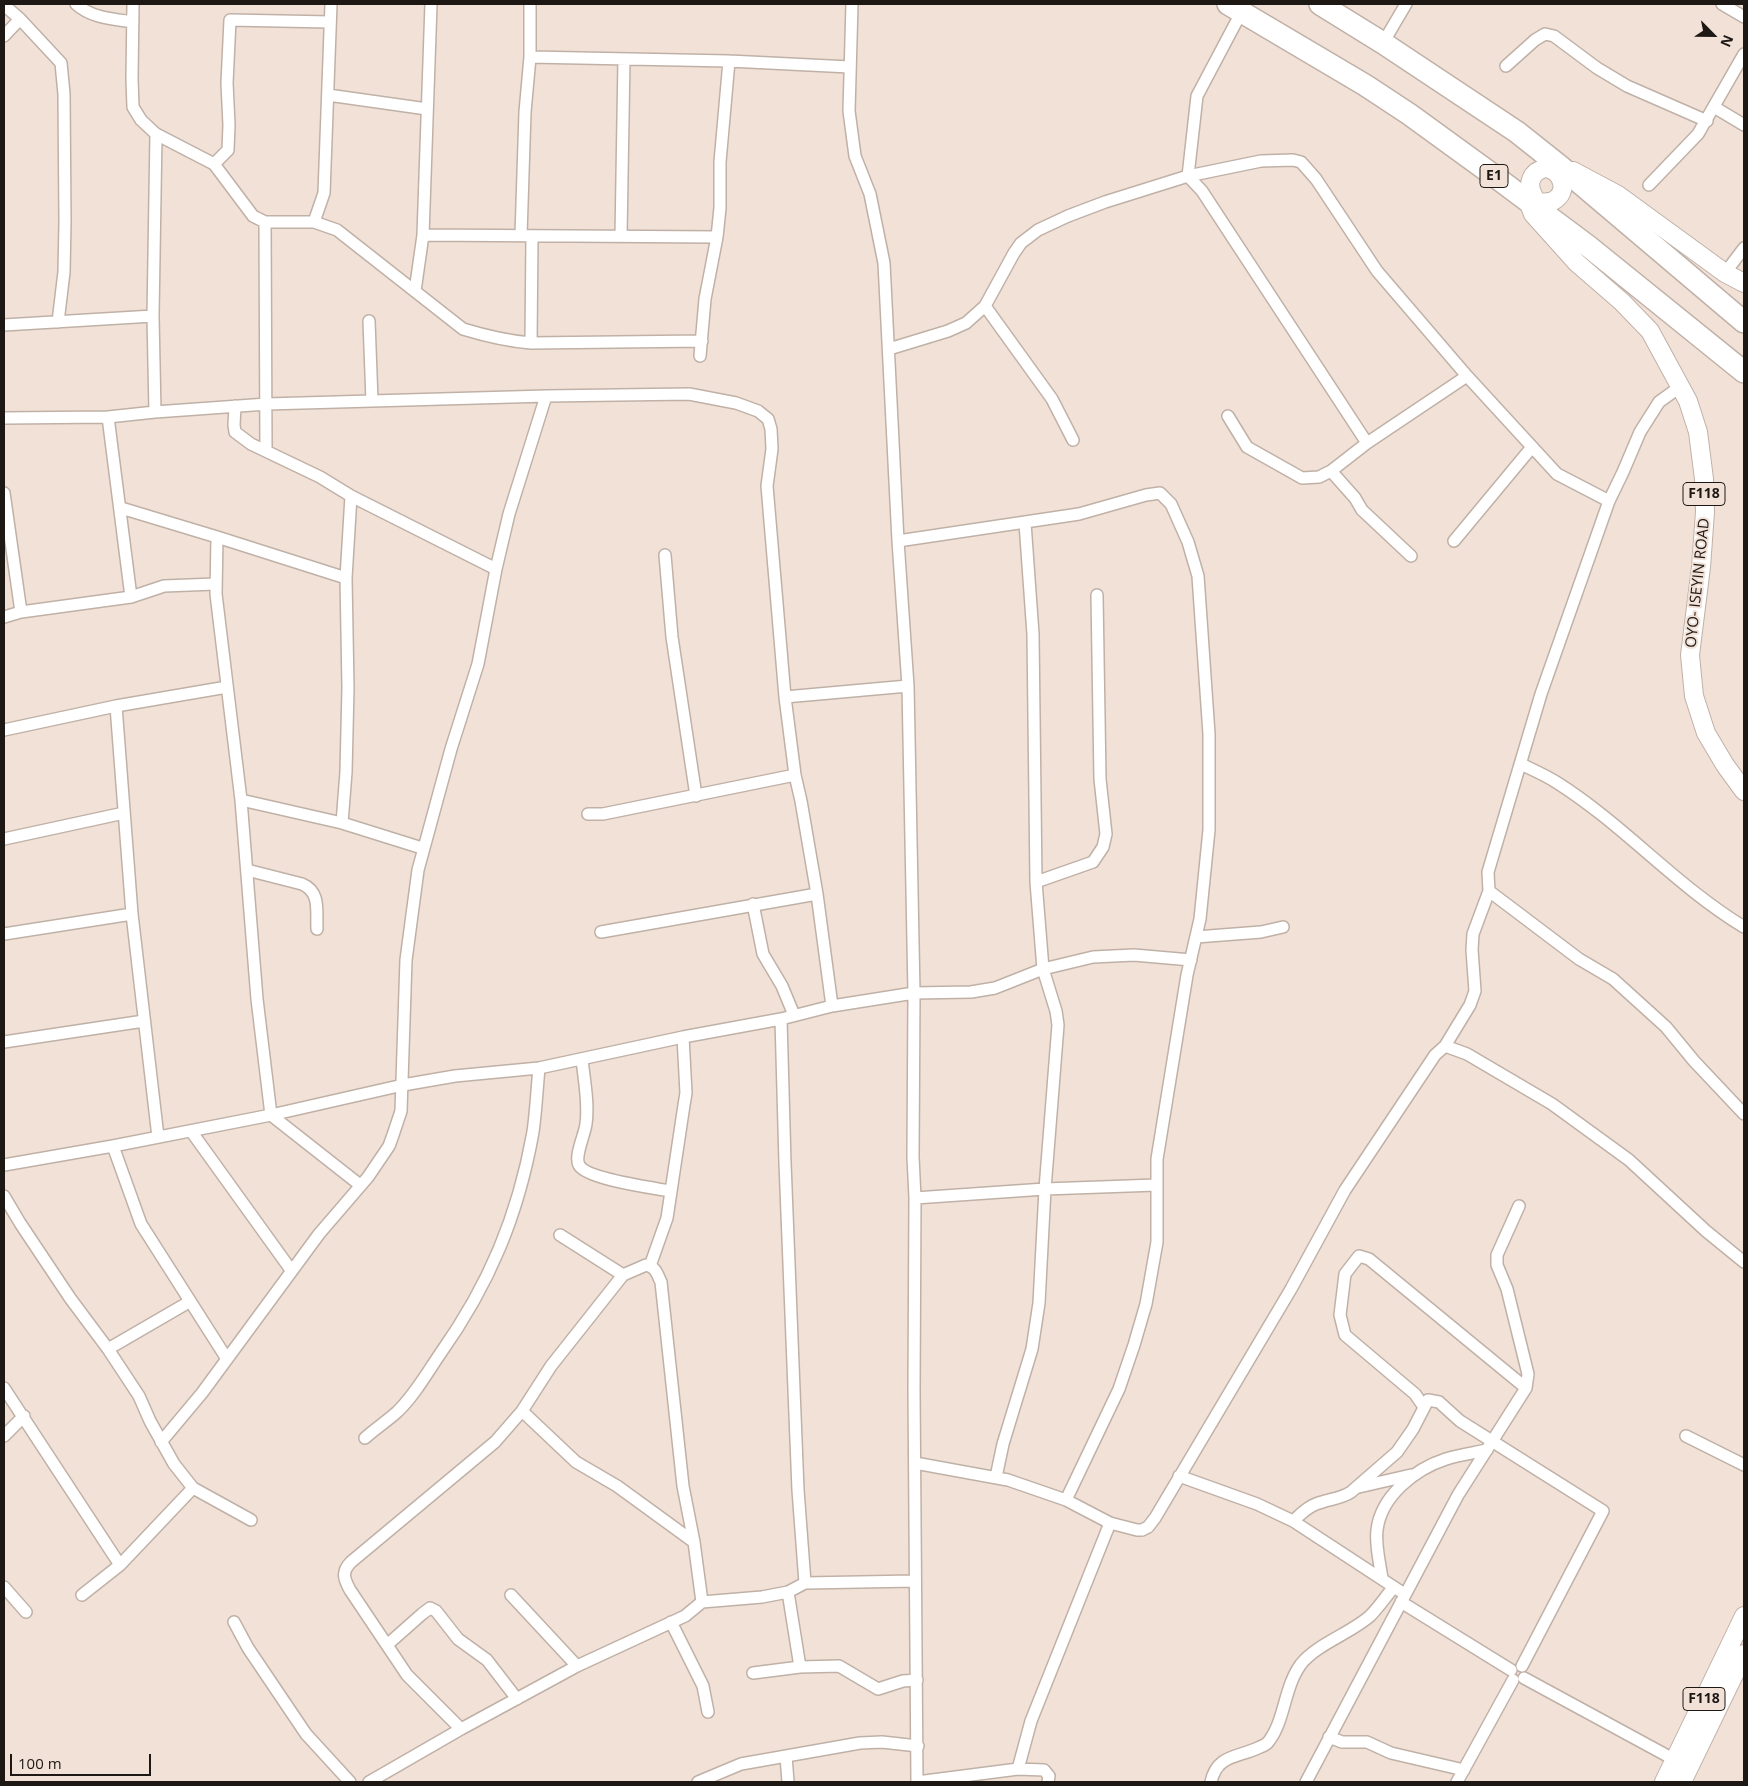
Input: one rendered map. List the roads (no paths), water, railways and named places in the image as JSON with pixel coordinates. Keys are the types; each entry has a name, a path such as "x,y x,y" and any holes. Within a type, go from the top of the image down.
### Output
{"highway":[{"name":"E1","path":"1320,4 1383,43 1516,132 1551,193 1588,246 1744,372"},
{"name":"E1","path":"1235,8 1365,85 1424,125 1551,193 1744,322"}],"main road":[{"path":"1551,193 1583,181 1600,184 1725,273 1744,283"},
{"name":"OYO- ISEYIN ROAD","path":"1551,193 1577,263 1622,302 1650,331 1688,401 1698,432 1704,479 1705,512 1690,655 1694,696 1706,733 1725,765 1744,791"},
{"name":"F118","path":"1664,1782 1744,1616"},
{"name":"F118","path":"1682,1782 1744,1654"}],"street":[{"path":"76,4 83,10 103,17 133,22"},
{"path":"133,4 133,107 141,120 156,134 214,164 253,216 265,222 314,222 337,230 463,329 502,339 531,343 702,341"},
{"path":"314,222 324,193 331,4"},
{"path":"415,291 423,235 431,4"},
{"path":"530,4 530,57 525,112 526,236 531,343"},
{"path":"852,4 849,111 856,156 870,194 884,263 898,541 908,686 914,993 913,1156 916,1198 914,1380 917,1782 1018,1769 1044,1770 1048,1776 1048,1782"},
{"path":"1383,43 1406,4"},
{"path":"1722,4 1744,17"},
{"path":"4,5 20,19 60,63 63,77 65,131 64,272 58,322"},
{"path":"1235,8 1197,96 1188,176 1202,191 1367,442"},
{"path":"4,36 20,19"},
{"path":"214,164 228,150 227,83 230,20 330,22"},
{"path":"1506,66 1535,40 1546,34 1554,36 1597,68 1627,86 1707,121"},
{"path":"1650,185 1698,134 1744,54"},
{"path":"530,57 850,67"},
{"path":"622,236 624,59"},
{"path":"700,356 706,299 720,208 720,162 729,62"},
{"path":"328,95 427,109"},
{"path":"1714,108 1744,124"},
{"path":"155,412 153,316 156,134"},
{"path":"888,349 948,332 966,323 985,306 1021,243 1038,230 1105,202 1188,176 1262,161 1293,160 1301,162 1316,179 1378,271 1467,376 1532,448 1557,474 1609,501"},
{"path":"265,222 266,451"},
{"path":"423,235 717,237"},
{"path":"1725,273 1744,248"},
{"path":"985,306 1052,398 1073,440"},
{"path":"4,325 153,316"},
{"path":"369,322 372,401"},
{"path":"1228,416 1247,447 1302,478 1319,478 1331,471 1367,442 1467,376"},
{"path":"915,1463 996,1477 1066,1500 1110,1523 1136,1530 1148,1527 1155,1518 1291,1289 1346,1190 1435,1055 1445,1046 1470,1005 1475,991 1472,950 1474,934 1488,891 1488,872 1522,764 1541,694 1609,501 1640,432 1659,402 1681,386"},
{"path":"4,418 108,417 267,404 689,394 736,403 758,411 768,419 771,429 772,449 767,493 785,696 795,775 817,894 832,1006"},
{"path":"161,1442 227,1359 319,1234 368,1177 391,1141 401,1111 406,960 422,848 478,664 496,569 509,514 546,396"},
{"path":"235,406 235,432 252,444 320,477 351,496 496,569"},
{"path":"108,417 131,597"},
{"path":"1454,541 1532,448"},
{"path":"1331,471 1355,498 1362,510 1411,556"},
{"path":"4,493 5,516 21,612"},
{"path":"898,541 1025,524 1079,514 1146,495 1160,493 1170,504 1188,542 1198,576 1209,734 1208,830 1200,919 1191,960 1157,1159 1157,1242 1146,1304 1134,1345 1118,1389 1066,1500"},
{"path":"342,824 346,772 348,688 346,578 351,496"},
{"path":"121,508 346,578"},
{"path":"996,1477 1003,1444 1032,1349 1039,1303 1045,1189 1058,1025 1056,1011 1043,969 1036,882 1034,634 1025,524"},
{"path":"217,537 215,584 241,800 256,999 271,1115 360,1185"},
{"path":"665,555 672,637 696,796"},
{"path":"4,617 21,612 131,597 164,586 215,584"},
{"path":"1036,882 1093,862 1103,847 1106,834 1100,779 1097,595"},
{"path":"785,696 908,686"},
{"path":"4,730 116,706 227,687"},
{"path":"116,706 132,914 158,1137"},
{"path":"1522,764 1556,782 1589,806 1669,872 1723,914 1744,927"},
{"path":"588,814 603,814 795,775"},
{"path":"241,800 342,824 422,848"},
{"path":"4,839 124,813"},
{"path":"247,870 310,887 315,895 317,929"},
{"path":"1488,891 1580,959 1613,979 1666,1027 1694,1061 1744,1114"},
{"path":"601,932 817,894"},
{"path":"753,904 763,954 782,986 794,1015"},
{"path":"4,934 132,914"},
{"path":"1196,937 1261,932 1283,927"},
{"path":"4,1165 191,1131 455,1076 539,1068 683,1037 782,1019 832,1006 914,993 971,992 995,988 1043,969 1093,957 1134,955 1191,960"},
{"path":"782,1019 785,1164 798,1490 806,1583"},
{"path":"4,1042 144,1021"},
{"path":"650,1266 666,1218 686,1093 683,1037"},
{"path":"1445,1046 1467,1054 1552,1104 1614,1148 1706,1231 1744,1262"},
{"path":"582,1059 586,1125 578,1157 579,1165 583,1170 600,1178 670,1191"},
{"path":"365,1438 398,1411 410,1397 458,1330 474,1304 498,1257 511,1220 528,1158 533,1130 539,1068"},
{"path":"191,1131 292,1270"},
{"path":"113,1146 141,1224 227,1359"},
{"path":"916,1198 1045,1189 1156,1185"},
{"path":"4,1196 60,1282 139,1396 174,1464 193,1488 250,1520"},
{"path":"1306,1782 1458,1496 1526,1388 1528,1374 1507,1289 1497,1265 1497,1255 1519,1206"},
{"path":"560,1235 623,1275"},
{"path":"1424,1406 1415,1394 1345,1335 1340,1315 1345,1274 1359,1256 1369,1259 1526,1388"},
{"path":"461,1729 407,1675 344,1579 344,1571 347,1566 495,1442 522,1412 552,1366 623,1275 631,1273 641,1266 650,1266 657,1272 660,1282 683,1486 694,1542 702,1602"},
{"path":"108,1349 189,1302"},
{"path":"4,1388 120,1565"},
{"path":"1293,1521 1308,1508 1316,1504 1346,1496 1397,1452 1413,1429 1428,1400 1439,1402 1490,1445 1603,1511 1522,1666 1526,1672 1516,1676 1457,1782"},
{"path":"522,1412 576,1462 618,1486 694,1542"},
{"path":"4,1436 24,1416"},
{"path":"1686,1436 1744,1465"},
{"path":"1382,1579 1376,1538 1377,1527 1390,1498 1403,1483 1417,1473 1445,1459 1490,1445"},
{"path":"1357,1487 1417,1473"},
{"path":"1179,1476 1257,1504 1293,1521 1394,1587 1403,1598 1516,1676 1675,1760"},
{"path":"82,1595 120,1565 193,1488"},
{"path":"1018,1769 1031,1720 1110,1523"},
{"path":"369,1782 577,1666 685,1616 702,1602 762,1597 788,1592 806,1583 915,1581"},
{"path":"4,1587 26,1612"},
{"path":"1211,1782 1213,1772 1223,1760 1268,1743 1275,1731 1290,1684 1302,1664 1312,1655 1369,1617 1394,1587"},
{"path":"788,1592 800,1666"},
{"path":"511,1595 577,1666"},
{"path":"387,1645 430,1608 436,1611 458,1638 488,1660 517,1699"},
{"path":"234,1622 248,1648 306,1734 350,1782"},
{"path":"671,1622 703,1686 708,1712"},
{"path":"753,1673 800,1666 840,1666 878,1689 903,1681 917,1680"},
{"path":"1329,1737 1342,1742 1367,1742 1391,1753 1464,1770"},
{"path":"698,1782 741,1764 860,1743 882,1742 918,1746"},
{"path":"786,1756 788,1782"}]}
